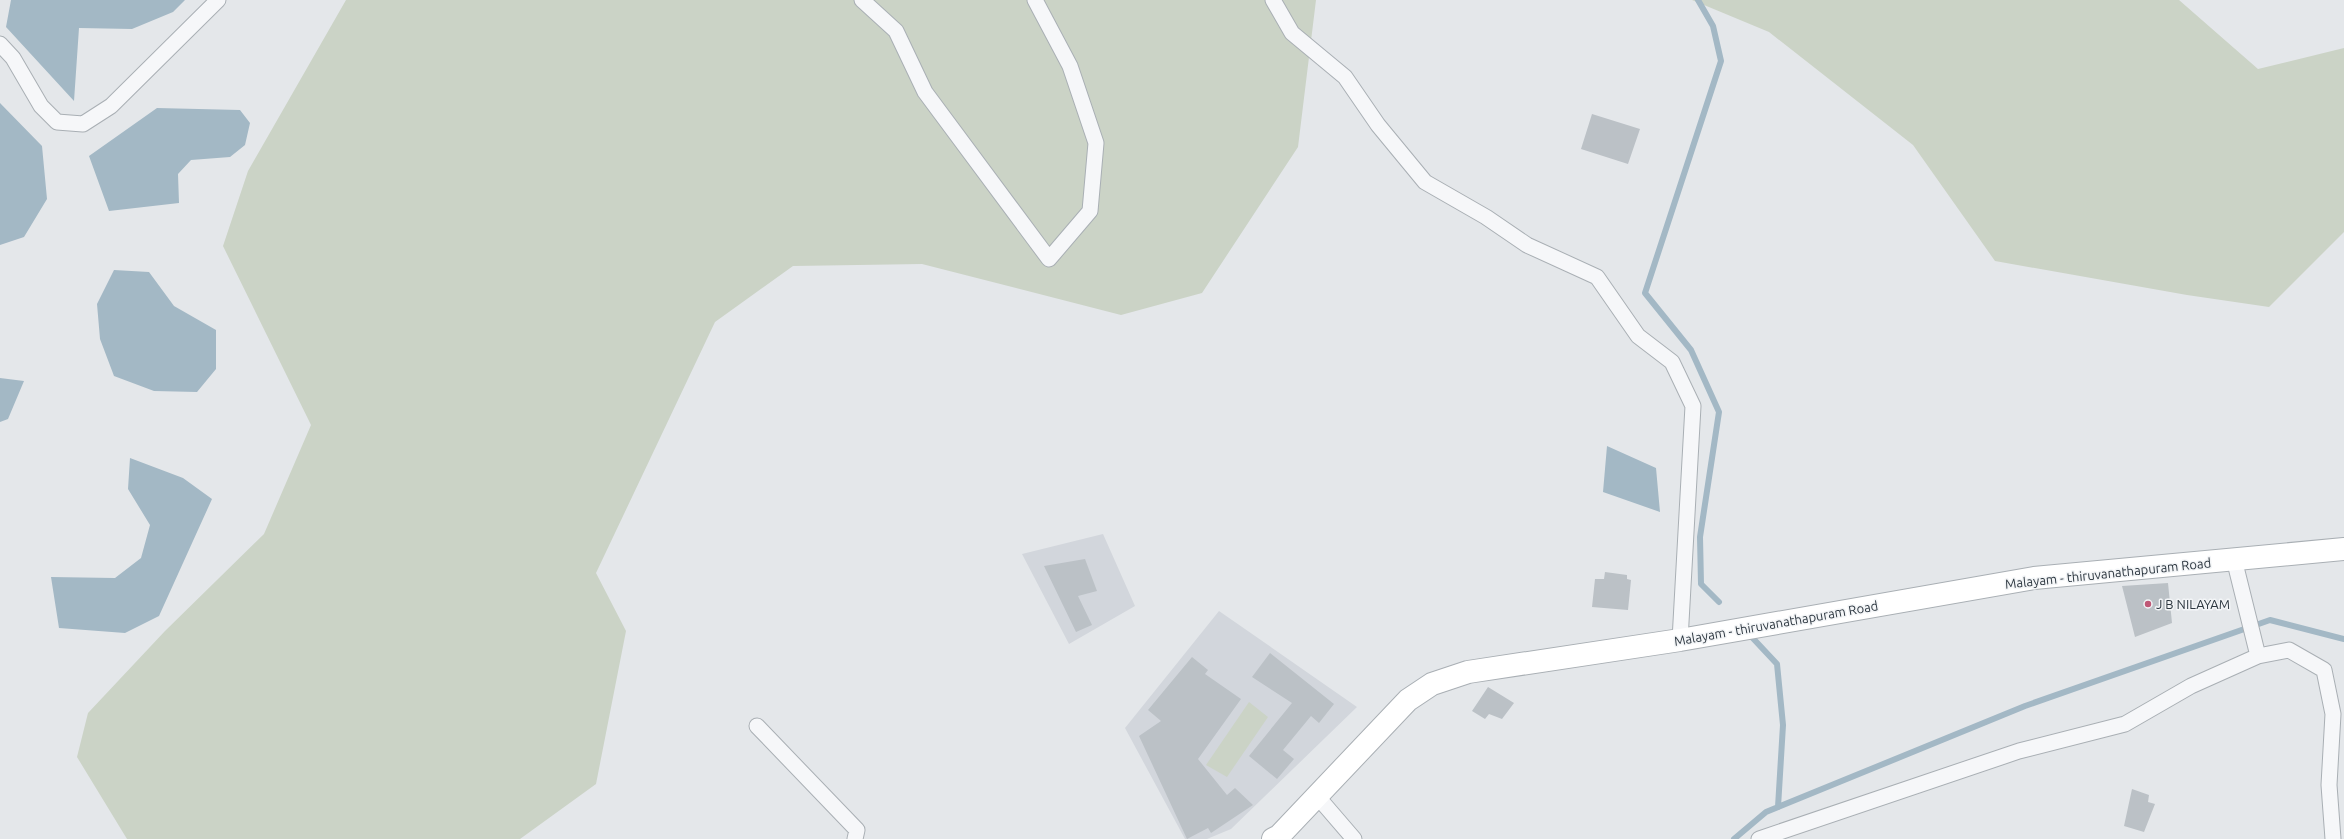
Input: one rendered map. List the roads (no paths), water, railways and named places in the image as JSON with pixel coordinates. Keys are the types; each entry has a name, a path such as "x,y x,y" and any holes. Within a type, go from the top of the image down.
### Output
{"main road":[{"name":"Malayam - thiruvanathapuram Road","path":"1273,839 1279,836 1408,700 1432,684 1468,672 1680,640 2034,578 2344,549"}],"street":[{"path":"0,44 14,58 41,106 57,122 83,124 111,106 218,0"},
{"path":"862,0 896,30 925,92 1048,259 1090,211 1096,143 1070,66 1035,0"},
{"path":"1273,0 1292,34 1345,77 1378,125 1425,182 1486,217 1527,245 1597,277 1638,336 1672,362 1693,406 1680,640"},
{"path":"2234,559 2258,656"},
{"path":"1759,839 2019,751 2125,724 2191,686 2258,656 2289,650 2324,670 2333,714 2329,785 2333,839"},
{"path":"757,726 857,830 855,839"},
{"path":"1317,796 1354,839"}],"water":[{"path":"11,0 185,0 173,12 132,29 79,28 74,101 6,27"},
{"path":"0,103 42,146 47,199 24,237 0,245"},
{"path":"157,108 240,110 250,123 245,145 230,157 191,160 178,174 179,203 109,211 89,156"},
{"path":"114,270 149,272 174,306 216,330 216,369 197,392 154,391 114,376 100,339 97,304"},
{"path":"0,378 24,381 8,419 0,422"},
{"path":"1607,446 1656,468 1660,512 1603,492"},
{"path":"130,458 183,478 212,499 159,616 125,633 59,628 51,577 115,578 141,558 150,525 128,489"}],"waterway":[{"path":"1698,0 1713,26 1721,61 1645,293 1691,350 1719,412 1700,537 1701,584 1719,602"},
{"path":"1734,839 1766,812 2025,706 2270,620 2344,639"},
{"path":"1748,633 1777,664 1783,725 1778,807"}],"place":[{"name":"J B NILAYAM","path":"2148,604"}]}
